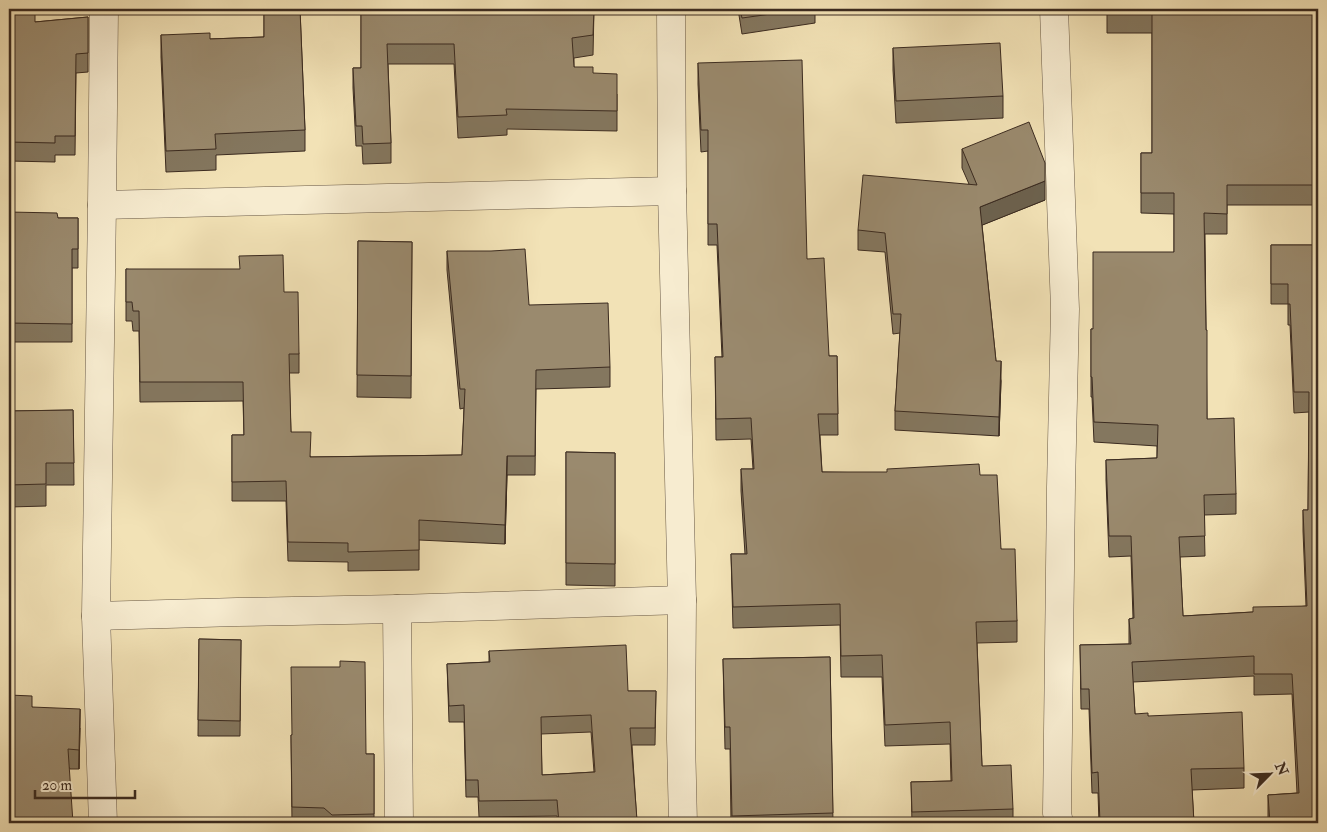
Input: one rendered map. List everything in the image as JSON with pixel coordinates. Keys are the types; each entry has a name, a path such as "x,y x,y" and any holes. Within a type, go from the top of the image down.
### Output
{"street":[{"path":"103,823 96,616 104,9"},
{"path":"671,9 672,191 682,600 681,739 683,823"},
{"path":"1054,9 1065,309 1057,738 1057,813 1059,823"},
{"path":"102,205 672,191"},
{"path":"96,616 682,600"},
{"path":"397,609 399,823"}],"building":[{"path":"9,9 35,9 35,22 88,17 88,53 76,54 75,136 55,136 55,143 9,142"},
{"path":"264,9 300,9 305,130 215,134 216,149 166,151 161,35 210,33 210,39 264,37"},
{"path":"361,9 594,9 593,35 572,38 574,67 593,67 593,73 617,74 617,111 506,109 507,115 458,117 454,44 387,44 391,143 363,144 362,126 356,126 353,68 361,68"},
{"path":"740,9 807,9 742,18"},
{"path":"1107,9 1318,9 1318,185 1227,185 1227,214 1204,213 1207,419 1234,418 1236,494 1204,495 1205,536 1179,537 1183,616 1253,612 1253,607 1307,606 1303,510 1308,510 1309,392 1294,392 1288,284 1271,284 1271,245 1318,245 1318,823 1270,823 1268,795 1299,793 1292,674 1254,674 1254,656 1132,662 1135,714 1148,713 1148,716 1242,712 1244,768 1191,769 1194,823 1100,823 1098,772 1092,773 1089,689 1081,689 1080,645 1131,644 1129,619 1134,618 1131,536 1109,536 1106,460 1157,458 1158,425 1094,422 1091,377 1093,252 1174,252 1174,193 1141,193 1141,153 1152,153 1152,13 1107,13"},
{"path":"1000,43 1003,96 896,101 893,48"},
{"path":"802,60 807,259 824,258 829,356 837,356 838,414 818,414 822,472 887,472 887,469 979,464 980,475 997,475 1001,549 1015,549 1017,621 976,622 982,766 1011,765 1013,809 912,812 911,782 952,781 950,722 885,725 882,655 841,656 840,604 733,607 731,554 747,554 741,469 754,469 751,418 716,419 715,357 723,357 717,224 708,224 708,130 701,130 698,63"},
{"path":"1029,122 1045,163 1045,181 980,207 996,361 1001,361 999,417 895,411 901,314 893,314 885,233 858,230 863,175 977,185 962,149"},
{"path":"9,212 57,213 58,218 78,218 78,249 72,249 72,324 9,323"},
{"path":"358,241 412,242 411,376 357,375"},
{"path":"525,249 529,305 608,303 610,367 536,370 535,456 507,456 505,525 419,520 419,550 348,552 348,543 288,542 286,481 232,482 232,435 244,435 243,382 140,382 139,311 133,311 132,302 126,302 126,269 240,269 239,256 283,255 284,292 298,292 299,354 289,354 291,432 311,432 310,457 462,455 465,389 460,389 447,251"},
{"path":"73,410 74,463 46,463 46,484 9,485 9,411"},
{"path":"566,452 615,453 615,564 566,563"},
{"path":"199,639 241,640 240,721 198,720"},
{"path":"626,645 628,691 656,691 655,728 630,728 637,820 623,821 623,823 559,823 557,800 479,801 478,780 466,780 464,705 449,706 447,664 490,662 489,651","holes":["591,715 595,772 542,775 541,717"]},
{"path":"830,657 833,813 732,816 730,727 725,727 723,659"},
{"path":"340,661 365,662 366,754 374,754 374,814 332,815 324,808 292,807 291,667 340,667"},
{"path":"9,695 32,696 32,707 80,709 79,750 68,749 73,823 9,823"}]}
